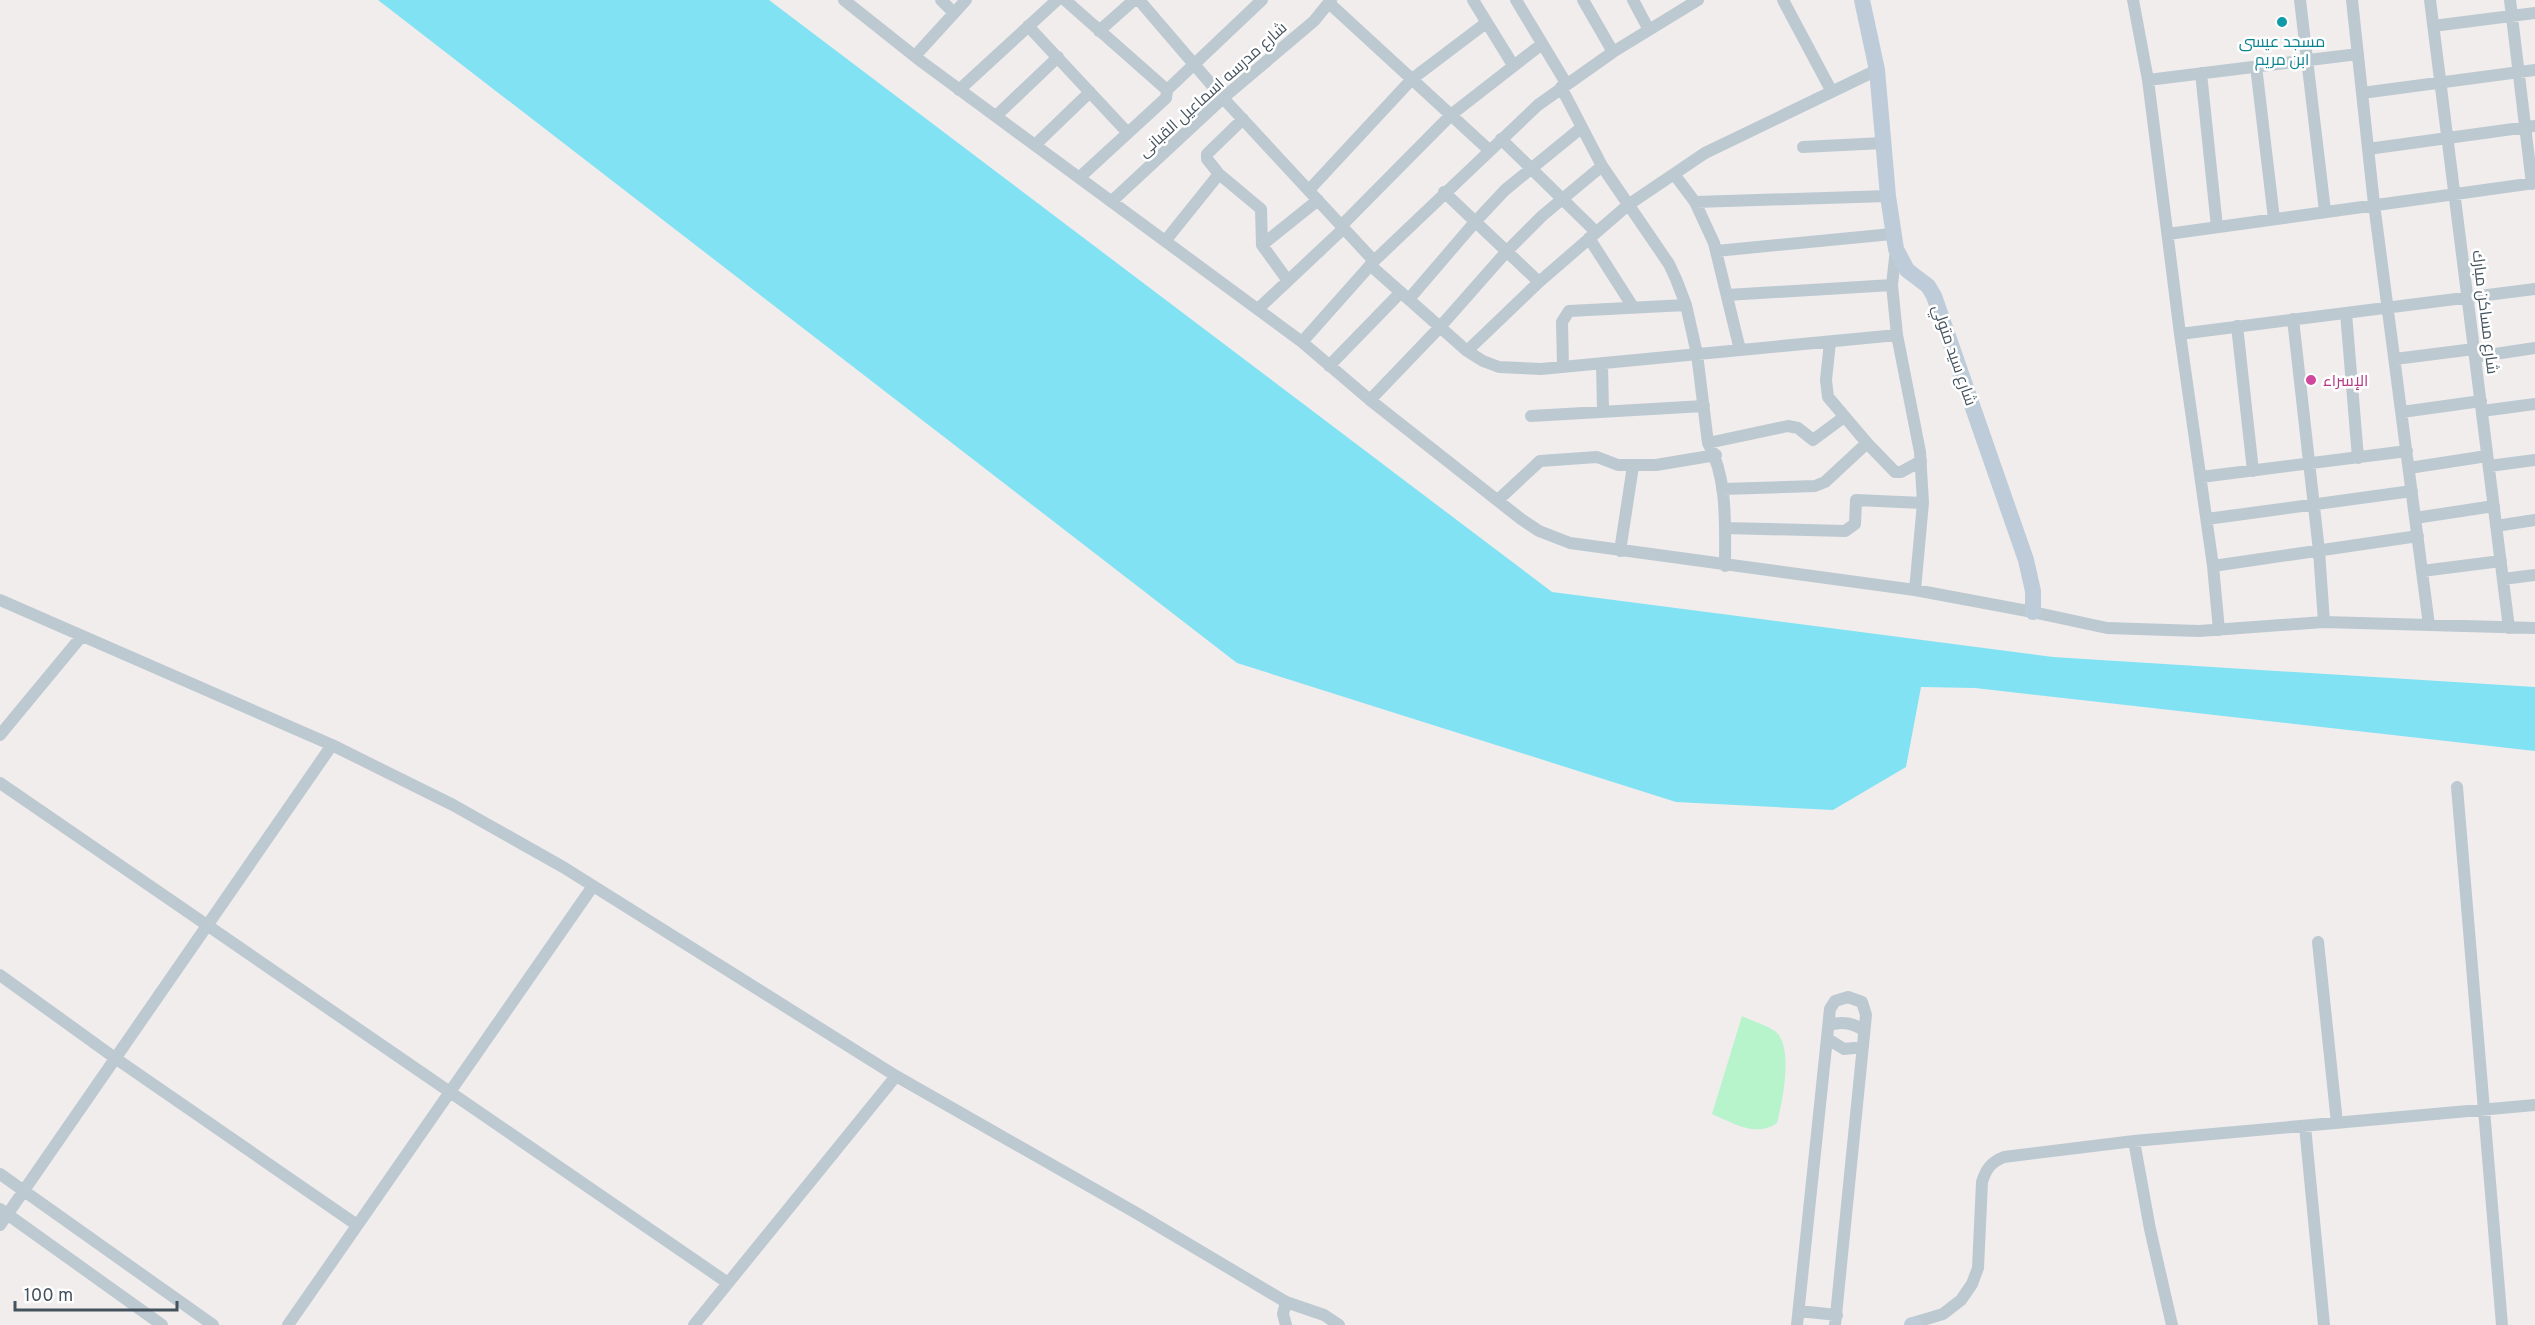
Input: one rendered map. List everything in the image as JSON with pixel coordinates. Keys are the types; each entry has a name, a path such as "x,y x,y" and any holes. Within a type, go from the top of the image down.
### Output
{"street":[{"path":"844,0 959,90 1302,342 1370,400 1521,519 1548,536 1570,543 1620,551 1915,590 2107,628 2181,632 2324,622 2535,628"},
{"path":"941,0 954,13"},
{"path":"915,56 966,0"},
{"path":"959,90 1057,0"},
{"path":"1065,0 1167,90"},
{"path":"1099,32 1137,0 1196,64 1223,98 1343,227 1372,263 1467,351 1499,367 1541,369 1897,334"},
{"path":"1080,177 1166,98 1167,90 1262,0"},
{"path":"1473,0 1513,65"},
{"path":"1516,0 1564,85 1581,128 1602,166 1668,264 1686,305 1697,354 1708,442 1716,455 1722,489 1725,566"},
{"path":"1583,0 1612,52"},
{"path":"1633,0 1650,30"},
{"path":"1302,342 1372,263 1501,139 1564,85 1612,52 1698,0"},
{"path":"1783,0 1832,92"},
{"name":"شارع سيد متولي","path":"1862,0 1877,70 1887,196 1894,242 1907,270 1928,286 1934,296 2029,570 2033,591 2033,612"},
{"path":"2133,0 2148,80 2180,334 2207,519 2219,630"},
{"path":"2300,0 2309,59 2325,211"},
{"path":"2352,0 2374,204 2428,625"},
{"name":"شارع مساكن مبارك","path":"2430,0 2509,628"},
{"path":"2168,234 2454,193 2534,184 2530,127 2510,0"},
{"path":"1330,2 1489,150"},
{"name":"شارع مدرسه اسماعيل القبانى","path":"1112,201 1223,98 1314,21 1330,2"},
{"path":"2433,26 2535,13"},
{"path":"1309,190 1412,79 1486,23"},
{"path":"1029,26 1128,132"},
{"path":"1258,309 1343,227 1452,114 1542,44"},
{"path":"2148,80 2358,54"},
{"path":"996,116 1058,57"},
{"path":"2256,66 2274,219"},
{"path":"1467,351 1539,282 1628,205 1705,153 1877,70"},
{"path":"2362,93 2535,70"},
{"path":"2201,73 2217,227"},
{"path":"1035,145 1090,92"},
{"path":"1243,119 1208,154 1208,160 1219,174 1261,209 1262,244 1288,280"},
{"path":"2368,149 2530,127"},
{"path":"1329,366 1405,295 1531,167 1581,128"},
{"path":"1501,139 1563,198 1593,235 1633,307"},
{"path":"1803,147 1883,143"},
{"path":"1370,400 1440,327 1507,251 1563,198 1602,166"},
{"path":"1166,240 1219,174"},
{"path":"1674,174 1695,202 1716,251 1740,350"},
{"path":"1444,192 1539,282"},
{"path":"1695,202 1887,196"},
{"path":"1262,244 1318,200"},
{"path":"1716,251 1894,242 1892,285 1897,334 1921,461 1923,503 1915,590"},
{"path":"1727,295 1892,285"},
{"path":"2180,334 2535,289"},
{"path":"1563,367 1562,322 1565,314 1574,310 1686,305"},
{"path":"2346,313 2358,458"},
{"path":"2293,320 2319,550 2324,622"},
{"path":"2237,326 2253,471"},
{"path":"1830,342 1826,392 1832,404 1895,472 1901,472 1921,461"},
{"path":"2395,359 2535,348"},
{"path":"1602,363 1603,410"},
{"path":"2402,412 2535,404"},
{"path":"1531,416 1603,410 1704,406"},
{"path":"1708,442 1788,426 1798,428 1813,440 1844,417"},
{"path":"1722,489 1815,486 1825,482 1867,443"},
{"path":"2201,477 2407,451"},
{"path":"1498,500 1540,461 1597,457 1618,465 1633,466 1669,464 1716,455"},
{"path":"2409,468 2488,461 2535,460"},
{"path":"1620,551 1633,466"},
{"path":"2207,519 2412,491"},
{"path":"1725,528 1845,531 1855,524 1856,500 1923,503"},
{"path":"2415,518 2494,506"},
{"path":"2496,526 2535,520"},
{"path":"2213,566 2418,536"},
{"path":"2422,571 2501,561"},
{"path":"2503,579 2535,575"},
{"path":"0,600 332,745 453,805 593,885 896,1076 1188,1243 1286,1302 1324,1315 1339,1325"},
{"path":"0,735 81,637"},
{"path":"0,1225 4,1212 24,1190 332,745"},
{"path":"0,783 728,1283"},
{"path":"2457,786 2502,1325"},
{"path":"288,1325 593,885"},
{"path":"2318,942 2337,1123"},
{"path":"0,975 115,1058 357,1225"},
{"path":"1797,1325 1832,1005 1840,998 1848,997 1862,1002 1866,1009 1836,1320 1799,1311"},
{"path":"1829,1025 1850,1023 1864,1031"},
{"path":"1828,1039 1844,1049 1863,1047"},
{"path":"694,1325 896,1076"},
{"path":"1913,1324 1943,1314 1961,1300 1972,1284 1978,1268 1983,1182 1986,1170 1995,1160 2004,1157 2134,1142 2535,1105"},
{"path":"2305,1126 2324,1325"},
{"path":"2134,1142 2150,1229 2172,1325"},
{"path":"0,1174 213,1325"},
{"path":"4,1212 162,1325"},
{"path":"1286,1302 1283,1314 1286,1325"}],"green space":[{"path":"1742,1016 1776,1032 1784,1050 1785,1076 1777,1123 1761,1129 1744,1128 1712,1114"}],"water":[{"path":"378,0 769,0 1552,592 2053,657 2535,687 2535,751 1975,688 1921,687 1906,767 1833,810 1676,802 1237,663"}],"place":[{"name":"مسجد عيسى ابن مريم","path":"2282,22"},
{"name":"الإسراء","path":"2311,380"}]}
